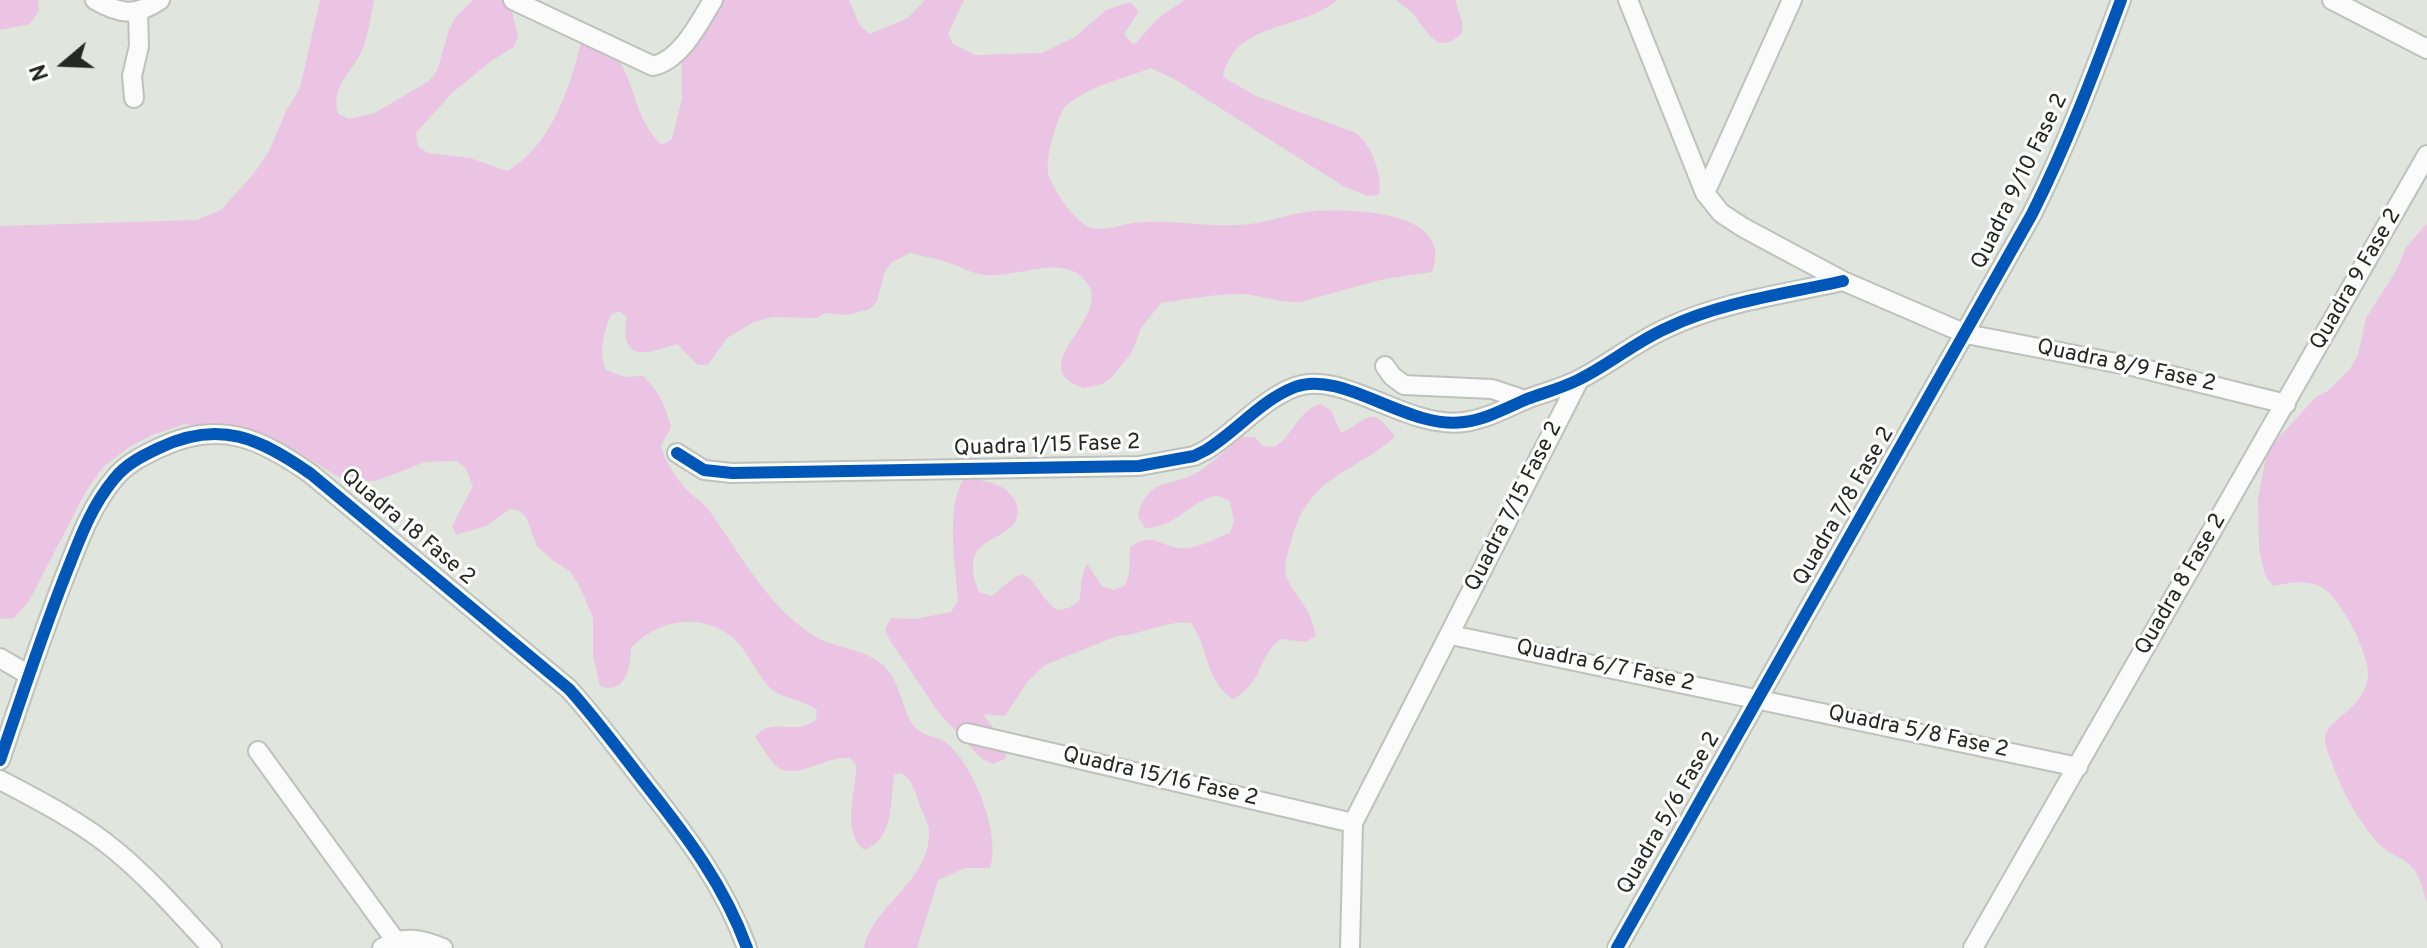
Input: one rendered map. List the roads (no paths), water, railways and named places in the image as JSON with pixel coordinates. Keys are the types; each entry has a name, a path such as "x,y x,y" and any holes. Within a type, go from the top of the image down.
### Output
{"street":[{"path":"95,0 125,13 138,12 160,0"},
{"path":"513,0 653,66 671,58 713,0"},
{"path":"1628,0 1705,193"},
{"path":"1705,193 1792,0"},
{"name":"Quadra 9/10 Fase 2","path":"1966,334 2060,159 2121,0"},
{"path":"2332,0 2427,49"},
{"path":"134,98 132,76 139,46 138,12"},
{"name":"Quadra 9 Fase 2","path":"2286,404 2427,155"},
{"name":"Quadra 8/9 Fase 2","path":"1705,193 1721,213 1744,228 1843,281 1966,334 2132,366 2286,404"},
{"name":"Quadra 1/15 Fase 2","path":"677,453 704,470 732,473 1139,466 1194,456 1276,396 1302,385 1327,384 1405,414 1461,423 1488,417 1579,380 1628,349 1687,319 1746,302 1843,281"},
{"name":"Quadra 7/8 Fase 2","path":"1758,699 1966,334"},
{"path":"1385,366 1404,385 1492,389 1525,400"},
{"name":"Quadra 7/15 Fase 2","path":"1353,823 1579,380"},
{"name":"Quadra 8 Fase 2","path":"1973,948 2286,404"},
{"name":"Quadra 18 Fase 2","path":"0,760 91,511 116,476 134,460 196,434 224,434 252,440 277,451 311,474 569,689 677,824 718,882 747,948"},
{"name":"Quadra 6/7 Fase 2","path":"1451,635 1758,699"},
{"path":"0,658 29,675"},
{"name":"Quadra 5/8 Fase 2","path":"1758,699 2078,767"},
{"name":"Quadra 5/6 Fase 2","path":"1617,948 1758,699"},
{"name":"Quadra 15/16 Fase 2","path":"967,733 1353,823"},
{"path":"258,751 389,944 425,941 443,948"},
{"path":"0,780 46,804 117,852 212,948"},
{"path":"1350,948 1353,823"}]}
